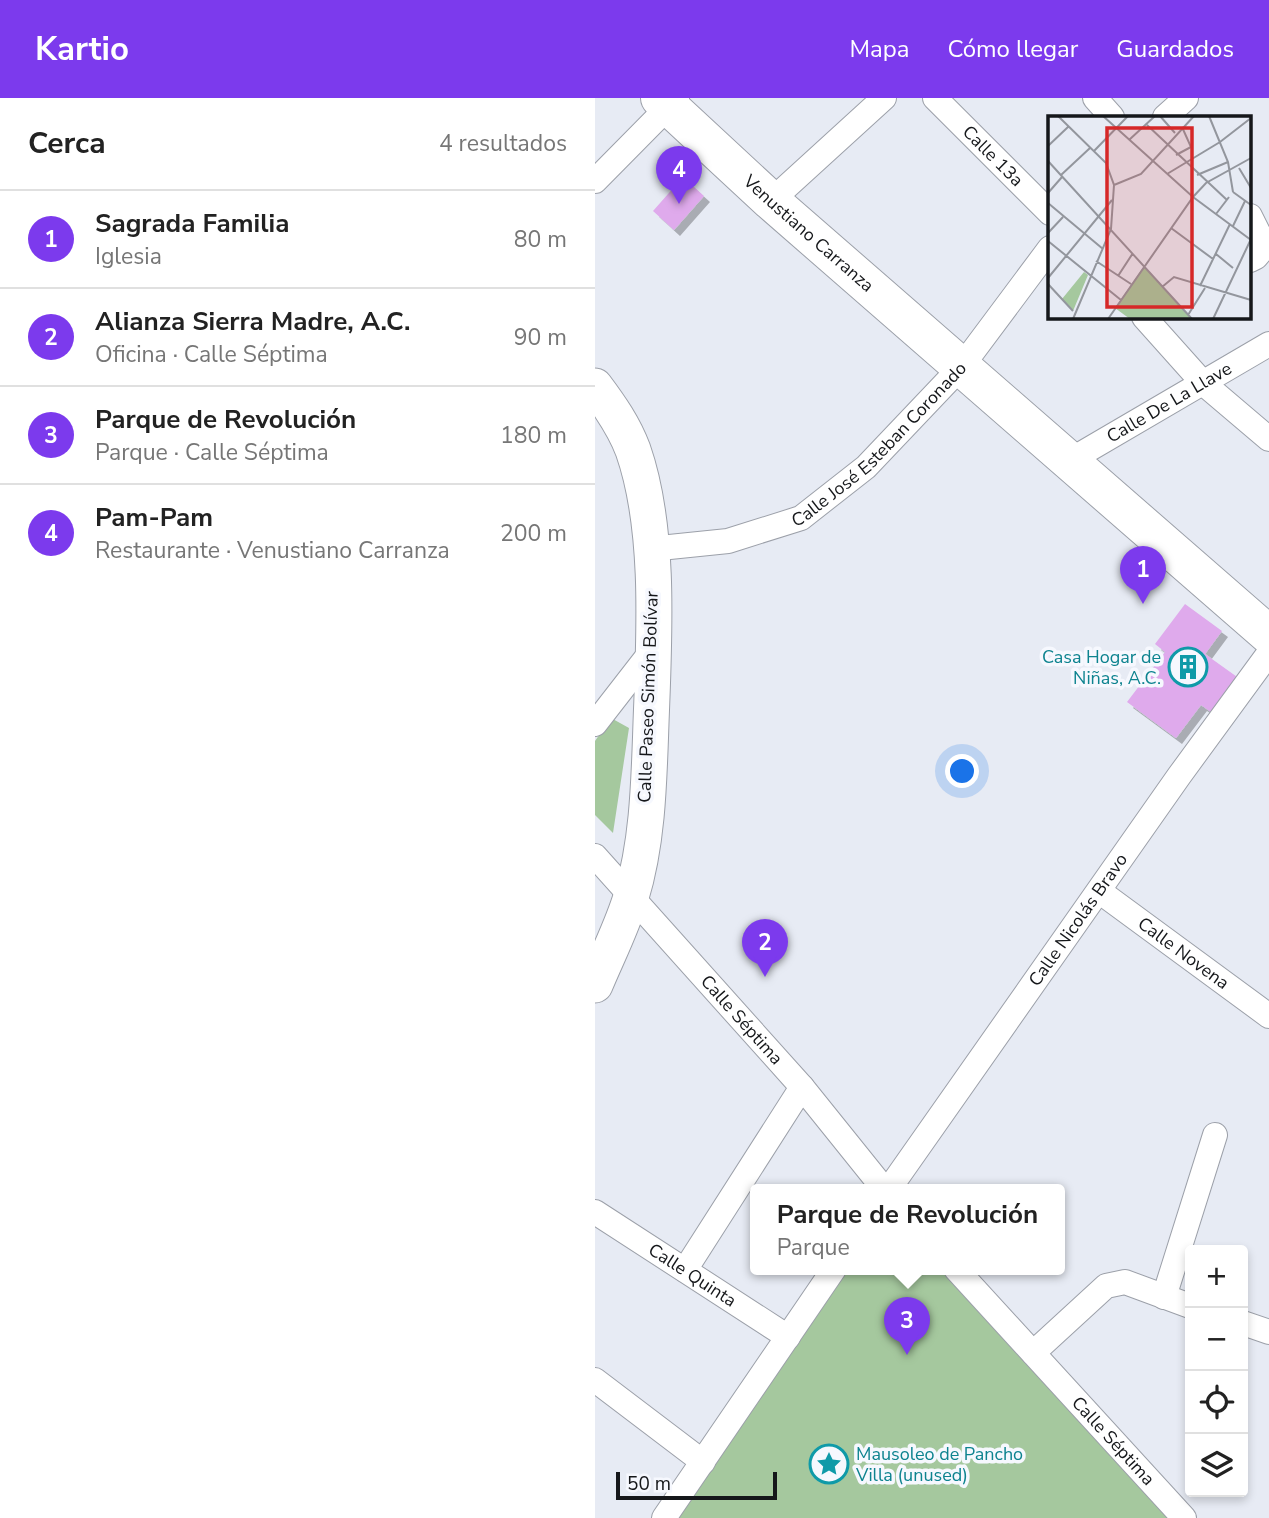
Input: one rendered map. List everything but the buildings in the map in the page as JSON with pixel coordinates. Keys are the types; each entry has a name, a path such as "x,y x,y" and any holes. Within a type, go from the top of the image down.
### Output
{"main road":[{"name":"Venustiano Carranza","path":"668,101 771,201 1269,635"},
{"name":"Calle Paseo Simón Bolívar","path":"595,386 615,414 633,449 644,499 650,549 654,648 649,780 641,846 595,985"},
{"name":"Calle Paseo Simón Bolívar","path":"595,931 625,889"}],"street":[{"path":"771,201 884,98"},
{"name":"Calle 13a","path":"935,98 1048,211"},
{"path":"1095,98 1111,116"},
{"path":"1166,116 1188,98 1198,116"},
{"path":"595,181 668,101"},
{"path":"1251,218 1261,238 1262,250 1251,260"},
{"name":"Calle José Esteban Coronado","path":"650,549 728,541 801,518 866,467 962,366 1048,251"},
{"path":"1145,318 1203,383 1269,439"},
{"name":"Calle De La Llave","path":"1069,461 1269,344"},
{"path":"595,724 654,648"},
{"name":"Calle Nicolás Bravo","path":"893,1184 1179,776 1269,653"},
{"name":"Calle Séptima","path":"595,856 802,1087 880,1184"},
{"name":"Calle Novena","path":"1099,891 1269,1016"},
{"path":"685,1270 802,1087"},
{"path":"1164,1297 1215,1135"},
{"name":"Calle Quinta","path":"595,1212 787,1337"},
{"path":"664,1518 830,1275"},
{"name":"Calle Séptima","path":"962,1275 1184,1518"},
{"path":"1033,1353 1106,1286 1114,1282 1125,1282 1185,1304"},
{"path":"1248,1325 1269,1332"},
{"path":"595,1380 703,1462"}],"green space":[{"path":"611,718 629,728 613,833 595,815 595,741"},
{"path":"830,1275 965,1275 1192,1518 664,1518"}],"place":[{"name":"Pam-Pam","path":"679,204"},
{"name":"Sagrada Familia","path":"1143,604"},
{"name":"Casa Hogar de Niñas, A.C.","path":"1188,667"},
{"name":"Alianza Sierra Madre, A.C.","path":"765,977"},
{"name":"Parque de Revolución","path":"907,1355"},
{"name":"Mausoleo de Pancho Villa (unused)","path":"829,1464"}]}
